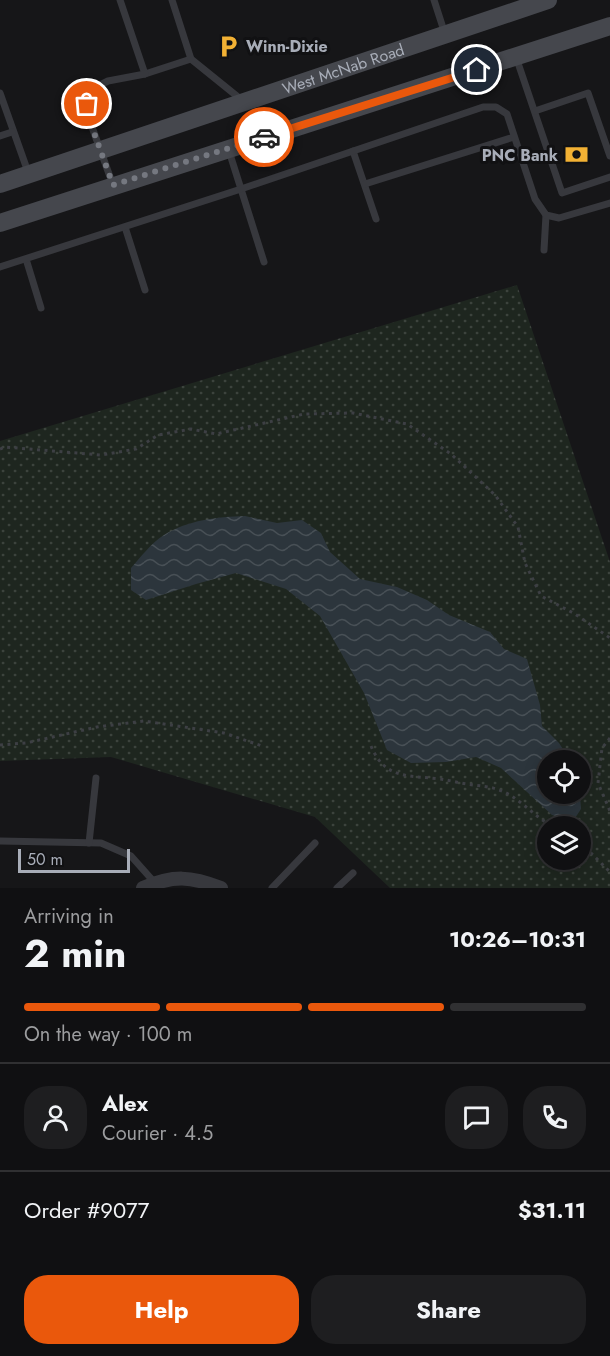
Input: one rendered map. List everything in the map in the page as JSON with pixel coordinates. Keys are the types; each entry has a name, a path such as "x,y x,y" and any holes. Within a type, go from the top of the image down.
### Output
{"main road":[{"name":"West McNab Road","path":"0,183 548,0"},
{"path":"0,223 610,26"}],"street":[{"path":"148,886 179,877 200,879 221,888"}],"lane":[{"path":"120,0 146,74"},
{"path":"172,0 191,59 245,103"},
{"path":"434,0 445,34"},
{"path":"516,57 562,193 610,177"},
{"path":"113,185 88,116 87,92 108,81 146,74 191,59"},
{"path":"0,93 29,175"},
{"path":"535,111 588,93 610,156"},
{"path":"0,267 242,189 483,107 496,107 507,114 535,200 546,215 544,250"},
{"path":"0,136 12,132"},
{"path":"364,184 514,137"},
{"path":"228,148 264,262"},
{"path":"353,151 376,219"},
{"path":"546,215 559,218 610,202"},
{"path":"124,227 145,290"},
{"path":"26,259 41,308"},
{"path":"89,843 96,778"},
{"path":"0,841 101,843 131,856 148,886"},
{"path":"272,888 315,843"},
{"path":"337,888 352,873"}],"path":[{"path":"0,449 5,447 101,455 136,449 158,435 191,429 216,434 304,414 353,413 407,424 451,454 495,495 518,527 525,563 541,596 575,614 610,638"},
{"path":"0,745 26,743 97,727 144,721 224,733 262,746"},
{"path":"610,738 602,748 598,783 610,811"},
{"path":"371,746 380,762 390,771 405,776 443,779 500,790 537,817"},
{"path":"591,853 610,872"}],"shaded area":[{"path":"517,285 610,562 610,888 390,888 315,817 111,757 0,761 0,441"}],"water":[{"path":"245,516 277,523 302,520 321,533 330,552 360,579 397,587 427,600 449,615 490,632 504,649 527,659 540,705 542,726 564,750 537,750 537,801 501,768 476,757 446,762 411,763 387,750 364,693 320,616 286,589 236,573 146,600 131,590 131,568 159,538 183,526 224,517"},
{"path":"540,804 581,804 581,809 576,816 552,815"}],"way so far":[{"path":"87,104 88,116 113,185 264,137"}],"place":[{"name":"Winn-Dixie","path":"228,46"},
{"name":"PNC Bank","path":"576,155"}],"route":[{"path":"264,137 477,70"}]}
